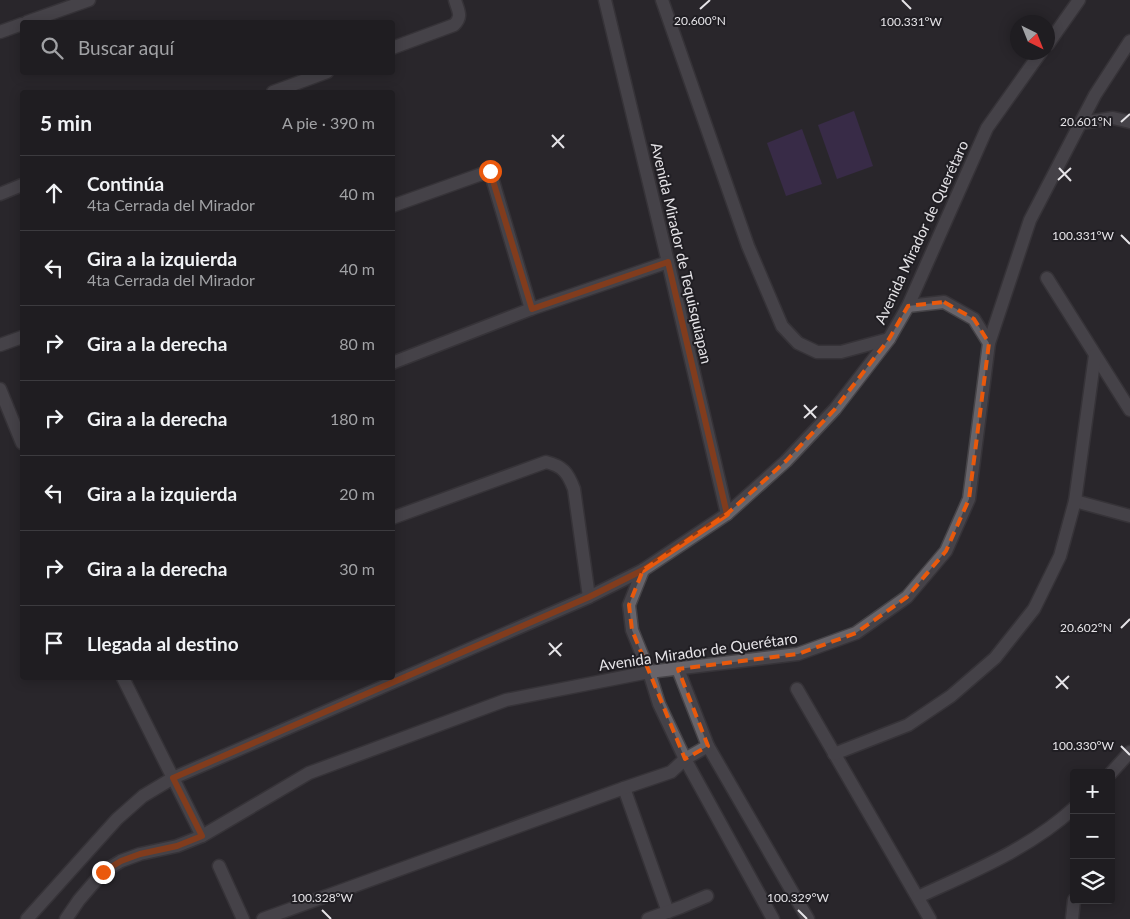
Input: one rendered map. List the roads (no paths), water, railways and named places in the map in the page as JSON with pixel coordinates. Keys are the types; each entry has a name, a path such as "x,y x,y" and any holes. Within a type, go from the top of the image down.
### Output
{"street":[{"path":"33,20 89,0"},
{"path":"395,47 454,25 459,20 455,0"},
{"name":"Avenida Mirador de Tequisquiapan","path":"605,0 727,514"},
{"path":"662,0 748,246 782,326 798,343 817,352 841,352 889,339"},
{"path":"1055,34 1079,0"},
{"path":"0,32 20,25"},
{"name":"Avenida Mirador de Querétaro","path":"66,919 79,900 103,872 121,861 140,854 177,846 202,836 309,773 506,700 649,672 798,654 856,633 907,597 946,550 969,499 989,343 1030,220 1095,95 1130,40"},
{"name":"Avenida Mirador de Querétaro","path":"27,919 117,819 143,796 173,778 589,597 643,570 727,514 786,461 835,409 889,339 908,306 987,128 1035,60"},
{"path":"278,90 320,75"},
{"path":"1081,123 1113,118 1130,122"},
{"path":"395,205 490,171 532,309"},
{"path":"0,194 20,186"},
{"path":"395,362 532,309 668,262"},
{"path":"1047,278 1130,410"},
{"path":"908,306 944,302 974,319 989,343"},
{"path":"0,345 20,338"},
{"path":"834,754 908,725 952,696 994,658 1034,609 1060,556 1075,501 1095,355"},
{"path":"0,389 20,438"},
{"path":"395,517 546,462 555,464 564,469 574,489 589,597"},
{"path":"1075,501 1130,516"},
{"path":"643,570 629,605 632,630 649,672 659,704 685,759 774,919"},
{"path":"678,669 708,746 808,919"},
{"path":"124,680 202,836"},
{"path":"797,690 930,919"},
{"path":"263,919 671,772 685,759 708,746"},
{"path":"1115,769 1130,752"},
{"path":"624,788 668,912"},
{"path":"918,897 997,860 1057,823 1070,812"},
{"path":"220,866 242,919"},
{"path":"648,919 707,896"},
{"path":"1072,919 1074,904"}]}
